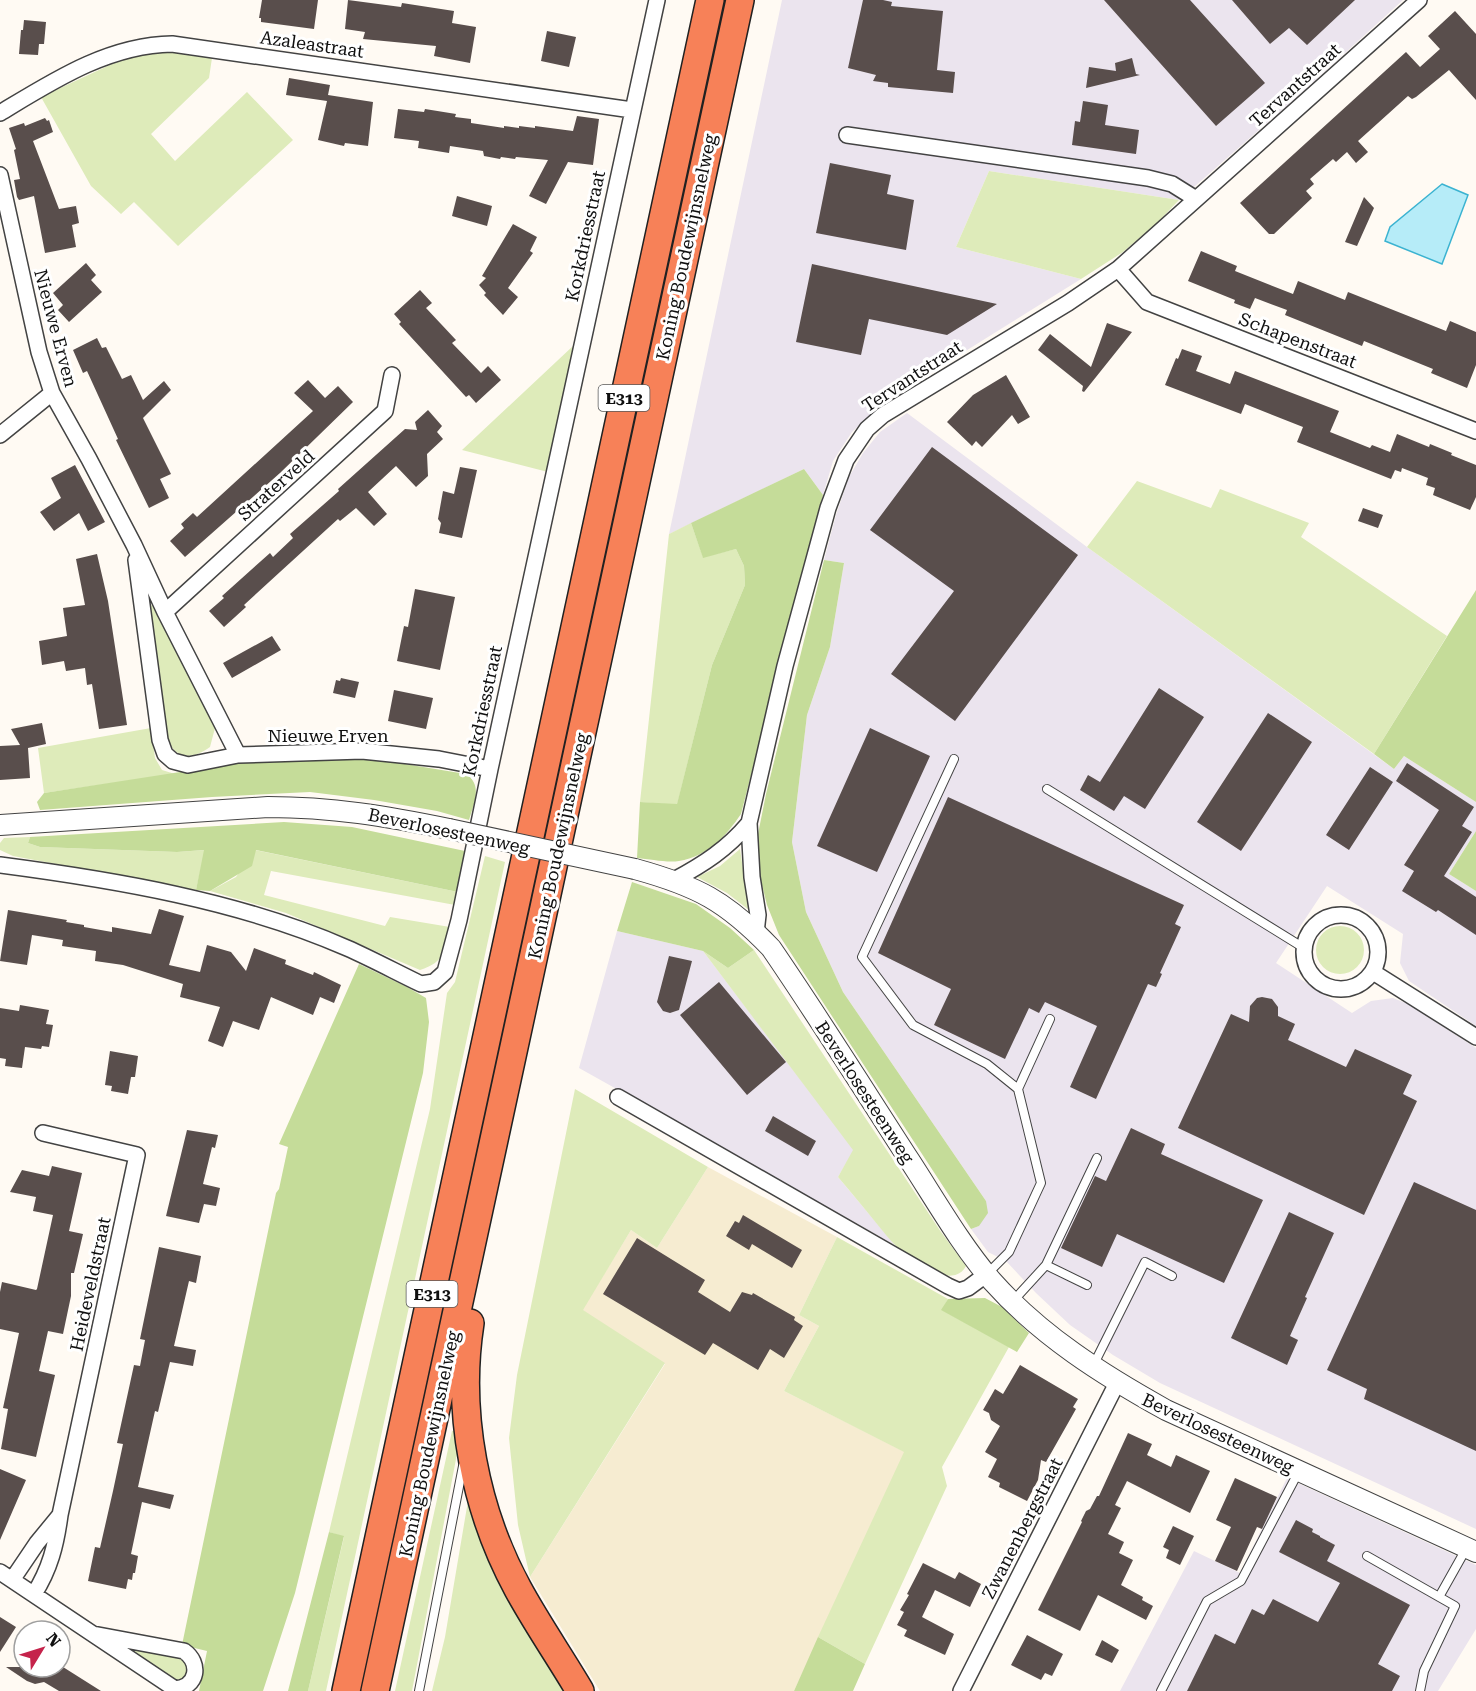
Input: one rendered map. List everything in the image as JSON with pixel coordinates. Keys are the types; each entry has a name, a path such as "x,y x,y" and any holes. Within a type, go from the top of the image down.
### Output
{"highway":[{"name":"Koning Boudewijnsnelweg","path":"346,1691 710,0"},
{"name":"Koning Boudewijnsnelweg","path":"375,1691 740,0"},
{"path":"464,1282 472,1313 466,1362 468,1430 478,1484 492,1534 518,1589 580,1691"}],"street":[{"name":"Korkdriesstraat","path":"0,865 174,893 262,918 345,948 421,984 434,982 445,972 657,0"},
{"name":"Tervantstraat","path":"756,933 758,915 752,878 749,823 785,666 828,508 839,475 856,444 867,429 900,403 1068,303 1118,269 1419,0"},
{"name":"Azaleastraat","path":"0,113 34,92 103,57 140,46 172,44 632,110"},
{"path":"847,135 1148,178 1172,184 1196,199"},
{"name":"Nieuwe Erven","path":"0,175 39,352 52,393 134,545 165,612 238,755"},
{"name":"Schapenstraat","path":"1118,269 1147,302 1476,431"},
{"name":"Straterveld","path":"165,612 385,411 392,375"},
{"path":"0,435 52,393"},
{"name":"Nieuwe Erven","path":"134,545 160,740 165,754 173,761 188,765 238,755 362,751 439,759 490,769"},
{"name":"Beverlosesteenweg","path":"0,825 268,807 309,807 385,816 634,870 674,880 713,898 756,933 781,963 949,1220 987,1274 1013,1301 1073,1354 1117,1383 1166,1410 1471,1550"},
{"name":"Tervantstraat","path":"674,880 721,852 749,823"},
{"path":"1335,915 1347,915 1359,919 1368,926 1375,936 1378,948 1373,972 1353,987 1341,989 1329,987 1319,981 1310,972 1305,960 1304,948 1314,926 1335,915"},
{"path":"1373,972 1476,1037"},
{"path":"618,1097 958,1291 968,1288 987,1274"},
{"name":"Heideveldstraat","path":"43,1133 137,1155 60,1515"},
{"name":"Zwanenbergstraat","path":"961,1691 1117,1383"},
{"path":"60,1515 6,1576 175,1689 192,1683 195,1666 190,1655 184,1651 93,1634"},
{"path":"34,1594 46,1575 56,1548 60,1515"}],"lane":[{"path":"954,759 862,957 913,1025 987,1064 1018,1089 1041,1183 1009,1252 987,1274"},
{"path":"1047,789 1304,948"},
{"path":"1018,1089 1050,1018"},
{"path":"1013,1301 1046,1265 1097,1158"},
{"path":"1093,1368 1145,1262 1172,1276"},
{"path":"1046,1265 1087,1285"},
{"path":"419,1691 461,1479 468,1430"},
{"path":"1161,1691 1208,1601 1241,1581 1299,1471"},
{"path":"1439,1597 1471,1550"},
{"path":"1367,1556 1455,1606 1424,1671 1420,1691"}],"shaded area":[{"path":"782,0 1403,0 1179,200 989,171 956,247 1081,279 884,402 852,432 833,461 823,495 804,469 669,534"},
{"path":"907,413 1087,547 1394,769 1404,756 1476,802 1476,831 1449,874 1476,891 1476,1026 1409,981 1400,963 1403,934 1327,886 1276,963 1352,1013 1371,1001 1393,998 1408,1004 1476,1048 1476,1529 1160,1383 1113,1355 1070,1325 1006,1261 988,1252 971,1229 979,1226 986,1201 843,992 806,912 792,842 807,715 830,647 844,563 824,560 836,515 849,477 863,453 880,432"},
{"path":"617,931 703,951 854,1150 838,1177 895,1245 579,1068"},
{"path":"708,1167 837,1237 799,1315 819,1326 784,1391 905,1452 794,1691 600,1691 530,1577 665,1364 582,1310 631,1230 657,1248"},
{"path":"1287,1478 1476,1565 1476,1629 1438,1691 1120,1691 1194,1551 1240,1573"}],"green space":[{"path":"171,52 212,58 209,78 151,134 175,161 247,92 293,140 178,246 134,202 121,214 91,186 41,97 114,63 143,54"},
{"path":"989,171 1179,200 1157,223 1123,252 1081,279 956,247"},
{"path":"573,346 548,472 462,450"},
{"path":"804,469 823,495 741,814 715,844 699,855 679,861 637,858 640,802 677,804 712,665 745,585 744,566 736,549 703,558 691,523"},
{"path":"1137,481 1211,508 1220,489 1309,523 1301,537 1447,636 1374,754 1087,547"},
{"path":"691,523 703,557 736,549 744,566 745,585 712,665 677,805 640,802 669,534"},
{"path":"824,560 844,563 830,647 807,715 792,842 806,912 843,992 986,1201 988,1213 979,1226 971,1229 779,935 767,905 759,873 757,839 766,794"},
{"path":"1476,590 1476,802 1404,756 1394,769 1374,754"},
{"path":"151,605 155,608 215,728 210,747 191,756 175,751 166,738 148,607"},
{"path":"151,728 155,758 162,770 175,774 44,793 38,748"},
{"path":"362,757 466,774 471,778 476,789 469,820 437,811 310,792 40,810 37,802 44,793 245,762"},
{"path":"284,822 352,827 465,851 458,892 256,850 252,866 210,891 196,890 204,850 177,852 40,847 28,843 30,837"},
{"path":"1476,831 1476,891 1449,874"},
{"path":"30,837 28,843 40,847 177,852 205,850 196,890 13,856 0,850 0,843 4,838"},
{"path":"740,849 749,910 727,893 697,877 720,866"},
{"path":"255,850 458,892 455,905 271,871 264,895 385,926 390,917 450,927 443,954 435,963 420,970 286,913 210,891 236,877"},
{"path":"485,856 505,862 326,1691 308,1691 344,1537 329,1532 430,1109 447,993 455,982"},
{"path":"632,882 696,904 730,928 754,950 728,968 703,951 617,931"},
{"path":"1340,926 1357,933 1364,950 1357,967 1340,974 1323,967 1316,950 1323,933"},
{"path":"754,950 941,1232 966,1266 960,1273 951,1276 941,1274 920,1265 902,1251 888,1238 838,1177 853,1150 703,951 728,968"},
{"path":"359,964 426,998 429,1022 423,1073 295,1593 263,1691 199,1691 207,1651 182,1645 276,1193 279,1189 288,1147 279,1144"},
{"path":"575,1089 708,1167 657,1248 631,1230 583,1310 665,1363 530,1577 518,1525 509,1438 517,1375"},
{"path":"837,1237 948,1299 942,1310 1009,1347 942,1467 947,1486 865,1664 818,1637 904,1452 784,1391 819,1326 799,1315"},
{"path":"985,1298 1002,1307 1029,1333 1017,1352 941,1310 948,1299"},
{"path":"452,1431 455,1431 460,1438 412,1691 395,1691"},
{"path":"470,1489 569,1691 432,1691 445,1637"},
{"path":"329,1532 344,1536 308,1691 288,1691"},
{"path":"818,1637 865,1664 853,1691 794,1691"},
{"path":"129,1648 179,1655 188,1661 187,1675 183,1679 174,1680"}],"water":[{"path":"1442,184 1468,195 1442,264 1385,241 1390,227"}],"building":[{"path":"262,0 318,0 314,29 261,22 259,18"},
{"path":"348,0 401,7 402,3 454,11 452,23 476,27 470,63 434,56 436,46 363,39 365,32 345,29"},
{"path":"863,0 883,0 892,2 891,6 943,11 937,70 955,72 953,93 888,87 888,83 873,81 876,75 848,68"},
{"path":"1104,0 1190,0 1265,83 1216,126"},
{"path":"1232,0 1355,0 1307,45 1289,28 1270,44"},
{"path":"1455,11 1476,34 1476,100 1449,70 1416,97 1412,99 1408,96 1358,141 1368,152 1356,163 1347,152 1336,162 1333,159 1310,179 1314,184 1306,191 1312,198 1274,234 1269,234 1240,203 1406,52 1420,67 1440,49 1428,36"},
{"path":"24,20 46,22 44,44 39,44 38,55 19,54"},
{"path":"547,31 576,37 569,67 541,61"},
{"path":"1132,58 1136,74 1140,75 1086,88 1089,67 1116,71 1115,63"},
{"path":"289,78 330,85 328,95 373,102 368,146 345,143 344,146 318,140 327,101 286,95"},
{"path":"1083,101 1108,105 1105,125 1139,130 1136,154 1072,145 1075,121 1080,122"},
{"path":"398,109 424,112 425,109 456,114 455,117 471,119 471,123 504,128 504,126 519,128 519,126 535,128 535,126 573,131 577,116 599,119 593,165 568,162 546,204 529,196 548,160 516,157 515,159 501,157 500,159 484,156 483,151 450,146 449,153 418,148 419,141 394,138"},
{"path":"45,118 49,120 53,132 33,141 59,209 76,206 79,223 72,225 76,247 45,253 34,196 19,200 17,197 14,180 20,179 14,150 16,149 9,128 24,123 25,126"},
{"path":"830,163 891,175 887,194 914,200 906,250 816,233"},
{"path":"457,196 492,206 487,226 452,216"},
{"path":"1364,197 1374,208 1357,246 1345,242"},
{"path":"513,224 537,237 530,251 533,253 508,288 518,297 503,315 484,295 486,293 479,285 486,278 482,276"},
{"path":"1201,251 1237,266 1235,271 1293,294 1298,281 1345,300 1348,292 1446,331 1450,321 1476,332 1476,365 1467,388 1431,373 1433,369 1364,341 1362,346 1285,315 1287,310 1255,298 1250,309 1234,303 1235,300 1188,281"},
{"path":"86,263 96,275 91,280 102,292 69,322 58,310 63,305 53,293"},
{"path":"812,264 997,304 947,335 869,319 861,355 796,342"},
{"path":"420,290 432,303 426,308 456,340 452,343 481,373 488,366 501,380 476,403 469,395 466,397 399,324 401,322 394,314"},
{"path":"1107,323 1132,332 1084,392 1082,391 1083,386 1038,350 1050,334 1091,367"},
{"path":"97,338 102,348 106,347 122,379 131,375 143,400 164,381 171,390 143,418 171,474 160,479 169,498 149,508 116,440 118,439 87,371 83,373 73,350"},
{"path":"1182,349 1202,356 1196,371 1230,384 1235,371 1339,411 1330,432 1370,448 1372,445 1390,452 1397,434 1429,447 1430,444 1476,465 1476,497 1470,510 1433,495 1435,488 1426,485 1428,478 1402,468 1401,472 1395,470 1391,479 1297,442 1303,427 1245,404 1241,414 1165,385"},
{"path":"1006,375 1030,417 1018,424 1012,415 982,447 976,441 972,446 947,422 973,395"},
{"path":"308,380 325,398 338,386 353,402 280,473 185,557 170,541 184,528 181,524 193,513 197,517 313,411 294,393"},
{"path":"428,410 442,426 437,432 443,439 427,454 428,476 416,487 396,466 368,492 387,514 374,526 356,508 340,521 338,519 244,605 246,607 224,627 209,611 224,598 222,596 270,553 273,557 293,538 290,534 405,429 417,430 415,422"},
{"path":"932,447 1078,555 955,721 891,674 954,591 870,530"},
{"path":"75,465 105,522 88,531 79,513 54,531 40,512 61,498 51,478"},
{"path":"460,467 477,470 462,538 439,533 441,523 438,519 443,491 454,494"},
{"path":"1363,508 1383,515 1378,528 1358,521"},
{"path":"97,554 108,601 127,725 99,729 92,684 87,685 85,668 66,671 64,661 42,665 39,641 67,636 63,608 85,605 76,559"},
{"path":"415,589 455,597 440,670 397,661 404,626 408,627"},
{"path":"272,636 281,650 232,678 223,663"},
{"path":"341,678 359,682 355,698 333,693 336,680 340,681"},
{"path":"1159,688 1204,717 1145,809 1124,796 1114,811 1080,790 1088,775 1100,782"},
{"path":"394,690 433,698 426,729 388,721"},
{"path":"1268,713 1312,742 1241,851 1197,822"},
{"path":"42,723 46,744 28,748 30,778 0,780 0,746 20,745 11,729"},
{"path":"870,728 930,756 877,872 817,846"},
{"path":"1407,763 1474,807 1462,826 1472,832 1444,876 1476,897 1476,935 1438,910 1436,912 1402,891 1414,871 1404,865 1439,810 1396,781"},
{"path":"1370,767 1393,782 1349,850 1326,835"},
{"path":"948,797 1184,905 1175,924 1181,927 1160,973 1162,974 1156,987 1148,984 1096,1099 1070,1087 1097,1026 1045,1002 1039,1013 1029,1008 1005,1059 934,1025 951,989 878,953"},
{"path":"159,909 184,916 169,965 200,972 207,945 231,952 246,971 254,948 286,960 285,964 313,975 314,972 341,985 334,1003 320,997 313,1015 271,997 259,1030 233,1021 223,1047 208,1041 220,1007 180,997 183,984 123,965 95,961 96,951 62,946 63,940 32,935 27,965 0,961 8,910 67,920 66,922 84,925 84,927 112,932 112,927 151,934"},
{"path":"669,956 692,961 679,1010 670,1013 663,1011 657,1002"},
{"path":"719,982 786,1062 747,1095 680,1015"},
{"path":"1257,998 1272,999 1278,1007 1278,1016 1295,1024 1288,1040 1346,1067 1355,1049 1412,1075 1403,1094 1417,1101 1364,1215 1178,1128 1231,1014 1249,1022 1250,1006"},
{"path":"20,1005 49,1010 46,1024 53,1025 49,1047 42,1046 41,1049 25,1047 22,1068 5,1066 6,1059 0,1058 0,1008 19,1011"},
{"path":"110,1051 138,1056 135,1077 131,1077 128,1094 111,1091 112,1086 105,1085"},
{"path":"773,1116 816,1141 808,1156 765,1131"},
{"path":"1131,1128 1165,1144 1161,1154 1263,1200 1224,1283 1117,1234 1102,1267 1061,1248 1095,1176 1106,1181"},
{"path":"187,1130 218,1135 215,1148 212,1147 203,1184 220,1188 216,1206 204,1204 199,1223 166,1216"},
{"path":"52,1166 82,1173 69,1231 83,1234 74,1273 71,1273 71,1296 63,1334 48,1331 39,1371 55,1375 36,1457 1,1449 8,1409 3,1408 19,1333 0,1329 0,1292 2,1282 37,1289 53,1215 33,1211 36,1197 10,1192 22,1170 49,1176"},
{"path":"1414,1182 1476,1210 1476,1451 1364,1399 1367,1389 1327,1370"},
{"path":"1289,1212 1334,1233 1290,1336 1298,1340 1287,1365 1231,1338"},
{"path":"743,1215 802,1250 792,1268 752,1244 749,1250 726,1236 735,1221 739,1223"},
{"path":"637,1238 705,1280 698,1292 730,1312 742,1292 752,1295 753,1293 795,1317 794,1320 803,1326 784,1358 770,1349 758,1370 713,1343 705,1355 603,1294"},
{"path":"159,1247 201,1256 196,1283 189,1281 174,1346 196,1350 193,1366 170,1362 158,1412 155,1411 138,1487 174,1495 170,1509 142,1502 131,1554 138,1556 135,1573 133,1573 132,1580 128,1579 126,1589 88,1581 95,1547 100,1548 113,1491 123,1444 117,1443 134,1365 140,1366 145,1340 140,1339"},
{"path":"1020,1365 1078,1399 1073,1407 1076,1409 1046,1462 1041,1460 1038,1480 1027,1501 999,1487 1000,1483 988,1477 997,1459 985,1452 1000,1426 991,1420 989,1413 983,1410 995,1389 1003,1394"},
{"path":"1128,1433 1152,1444 1147,1455 1171,1467 1176,1455 1210,1471 1190,1513 1127,1481 1115,1505 1121,1508 1108,1534 1124,1542 1119,1553 1133,1560 1121,1585 1143,1597 1142,1600 1153,1606 1146,1620 1098,1595 1080,1631 1038,1610 1086,1511 1099,1496"},
{"path":"0,1469 26,1480 0,1540"},
{"path":"1235,1478 1277,1497 1262,1529 1257,1527 1237,1571 1215,1561 1231,1527 1216,1520"},
{"path":"1296,1520 1335,1545 1327,1561 1410,1605 1378,1664 1400,1676 1392,1691 1187,1691 1215,1634 1235,1644 1252,1609 1264,1615 1273,1599 1318,1622 1340,1583 1279,1552"},
{"path":"1173,1526 1194,1536 1180,1565 1166,1558 1169,1550 1163,1547"},
{"path":"923,1563 955,1579 959,1572 981,1584 970,1607 935,1590 922,1617 954,1634 945,1655 904,1636 907,1630 897,1625 904,1612 900,1610"},
{"path":"0,1617 12,1624 12,1633 0,1652"},
{"path":"1027,1635 1063,1654 1052,1676 1045,1673 1041,1680 1011,1665"},
{"path":"1102,1640 1119,1650 1112,1663 1095,1655"},
{"path":"72,1673 101,1691 59,1691 44,1682 35,1684 24,1679 72,1679"}]}
